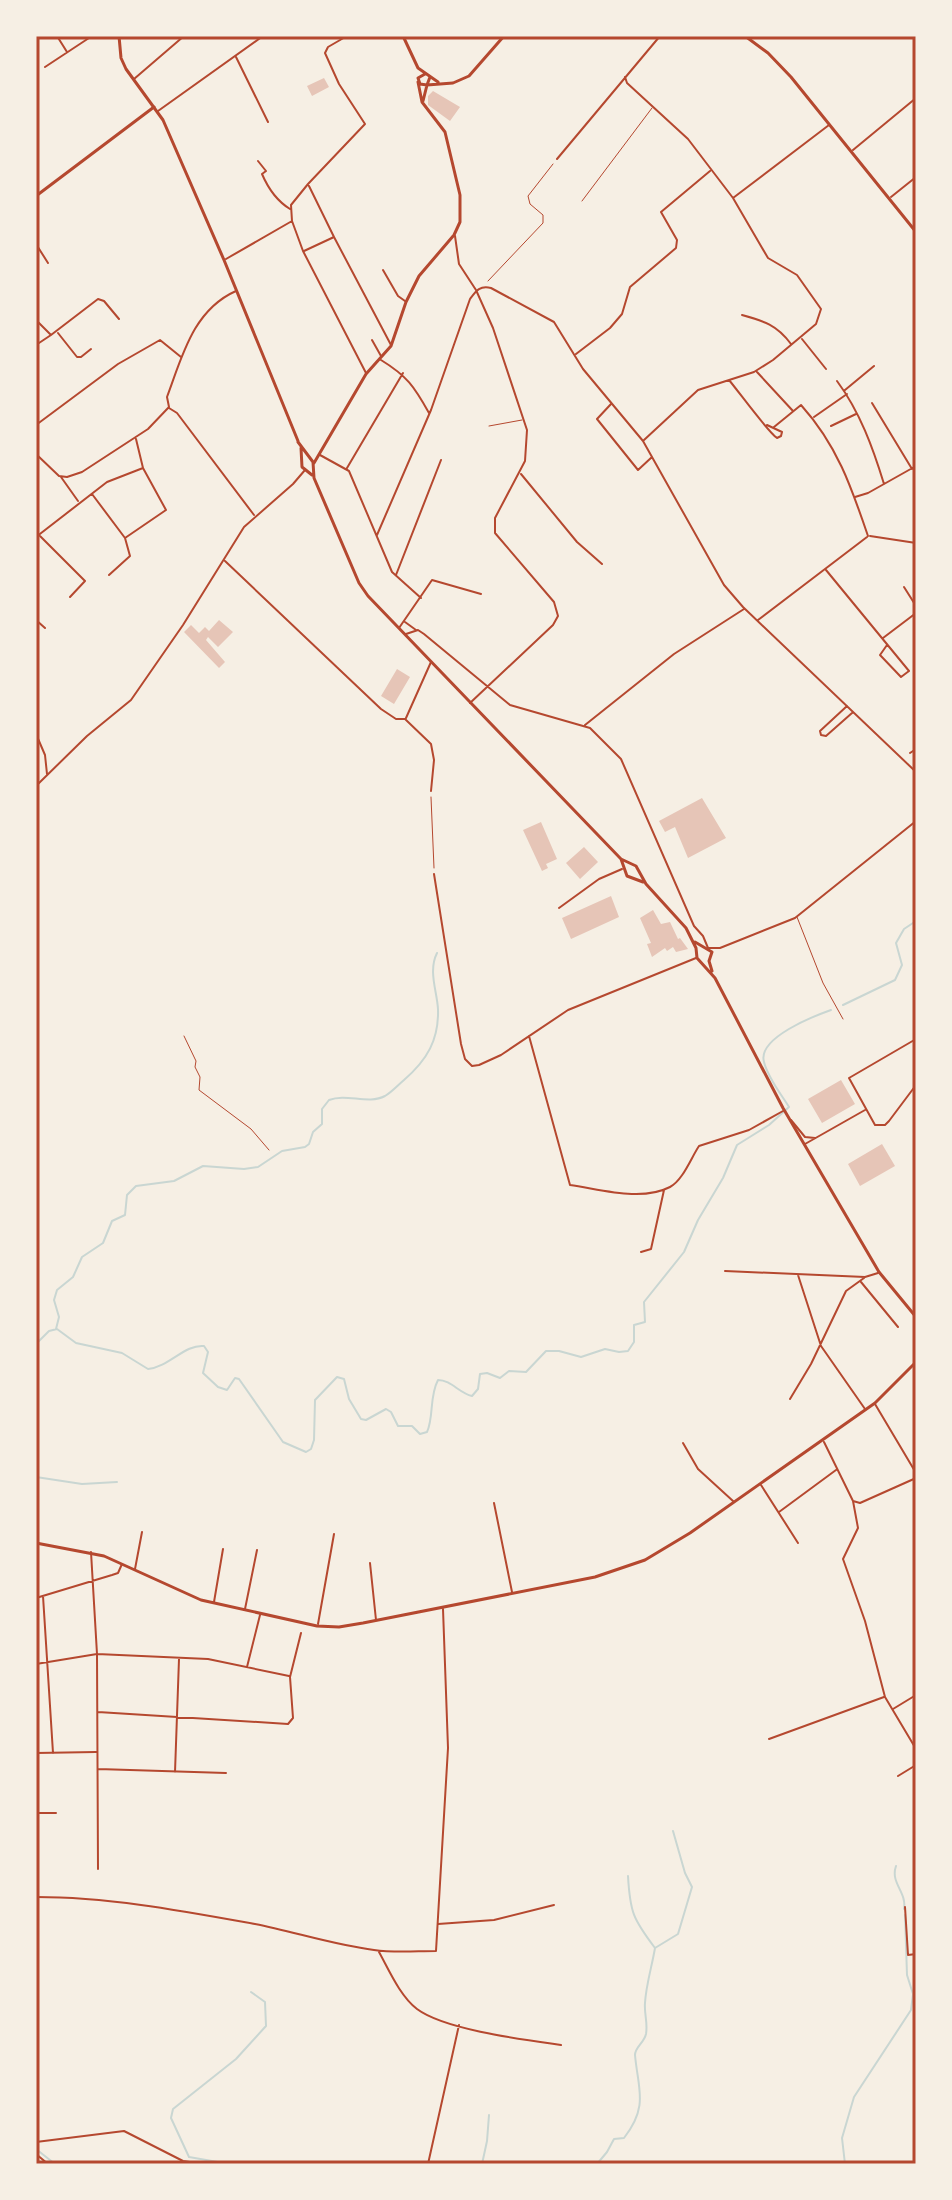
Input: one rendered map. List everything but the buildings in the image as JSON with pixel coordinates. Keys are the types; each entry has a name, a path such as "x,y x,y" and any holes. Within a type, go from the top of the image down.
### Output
{"street":[{"path":"57,36 68,52"},
{"path":"45,67 92,36"},
{"path":"119,36 121,58 158,111 237,290 298,442 302,462 297,480"},
{"path":"133,79 184,36"},
{"path":"158,111 263,36"},
{"path":"347,36 328,47 325,53 339,84 365,124 308,184 291,205 291,210 303,251 366,374"},
{"path":"403,36 416,63 427,75 445,84"},
{"path":"418,81 422,85 459,81 474,72 504,36"},
{"path":"557,159 660,36"},
{"path":"745,36 768,53 790,76 916,232"},
{"path":"236,56 268,122"},
{"path":"36,786 87,736 131,700 241,531 310,468 366,374 391,346 406,302 419,276 454,235 462,207 451,157 442,125 423,105 416,63"},
{"path":"418,81 420,76 427,75"},
{"path":"423,105 427,75"},
{"path":"625,77 627,83 652,108 688,139 733,198 768,258 797,275 819,304 818,320 801,338 756,371 698,390 643,441"},
{"path":"852,151 916,98"},
{"path":"36,196 154,106"},
{"path":"733,198 830,125"},
{"path":"258,161 266,171 262,174 266,182 280,203 291,210"},
{"path":"575,355 610,328 622,314 630,287 676,248 677,240 661,212 711,170"},
{"path":"890,198 916,177"},
{"path":"308,184 391,346"},
{"path":"224,260 292,221"},
{"path":"454,235 459,264 476,290 493,328 524,420 528,448 520,473 495,518 495,533 554,602 558,616 553,625 470,703"},
{"path":"303,251 334,237"},
{"path":"36,244 48,263"},
{"path":"383,270 398,296 406,302"},
{"path":"377,535 429,414 470,299 476,290 487,287 551,319 611,403 643,441 724,585 745,609 916,772"},
{"path":"237,290 207,309 182,357 167,397 169,407 177,413 255,516"},
{"path":"36,345 101,298 119,319"},
{"path":"742,315 769,322 780,329 791,345"},
{"path":"36,320 51,335"},
{"path":"57,332 77,357 91,349"},
{"path":"801,338 826,369"},
{"path":"36,425 118,364 160,340 182,357"},
{"path":"372,340 380,358 403,373 416,388 429,414"},
{"path":"813,418 874,366"},
{"path":"756,371 793,412"},
{"path":"347,469 403,373"},
{"path":"729,379 771,434 777,438 781,436 782,432 767,425"},
{"path":"837,381 857,413 884,484"},
{"path":"611,403 597,419 638,470 652,457"},
{"path":"854,497 914,468 872,403"},
{"path":"774,427 801,405 813,418 840,460 868,536"},
{"path":"59,476 77,475 136,438 169,407"},
{"path":"831,426 857,413"},
{"path":"125,538 166,510 143,468 136,438"},
{"path":"298,442 310,459 310,468 361,587 621,859 638,870 646,884 674,913 692,940 697,957 715,978 788,1118 879,1272 916,1317"},
{"path":"36,454 59,476 78,502"},
{"path":"319,454 347,469 396,576 421,598"},
{"path":"302,462 319,454"},
{"path":"396,576 441,460"},
{"path":"302,462 310,468"},
{"path":"70,597 85,581 38,536 107,482 143,468"},
{"path":"520,473 577,542 602,564"},
{"path":"92,493 125,538 130,556 109,575"},
{"path":"757,620 868,536 916,543"},
{"path":"224,560 381,709 396,719 405,719 431,744 434,760 431,791"},
{"path":"826,570 909,671 901,677 880,655 887,645"},
{"path":"398,629 433,579 481,594"},
{"path":"904,587 916,606"},
{"path":"585,725 674,654 745,609"},
{"path":"882,639 916,613"},
{"path":"36,620 45,628"},
{"path":"404,622 515,708 585,725 626,765 694,926 706,947 715,978"},
{"path":"405,635 418,630"},
{"path":"405,719 431,662"},
{"path":"848,706 820,731 821,735 826,736 854,711"},
{"path":"36,734 45,755 48,773"},
{"path":"910,753 916,749"},
{"path":"697,957 710,958 720,948 797,917 916,821"},
{"path":"621,859 625,870 646,884"},
{"path":"559,908 599,879 625,870 631,864"},
{"path":"633,876 638,870"},
{"path":"434,874 463,1052 472,1066 494,1058 568,1010 697,957 706,947"},
{"path":"692,940 706,947 720,948"},
{"path":"529,1036 570,1185 631,1194 670,1187 699,1146 749,1130 784,1109"},
{"path":"916,1039 849,1078 875,1125 885,1125 916,1085"},
{"path":"804,1145 866,1109"},
{"path":"788,1118 805,1137 816,1138"},
{"path":"641,1252 651,1249 664,1188"},
{"path":"725,1271 865,1277"},
{"path":"790,1399 821,1346 846,1291 865,1277 879,1272"},
{"path":"797,1274 821,1346 865,1409"},
{"path":"860,1281 898,1327"},
{"path":"36,1543 91,1552 214,1603 317,1626 339,1627 376,1621 595,1577 653,1555 761,1484 875,1403 916,1362"},
{"path":"875,1403 916,1473"},
{"path":"823,1439 853,1501 858,1528 843,1559 865,1621 885,1697 916,1749"},
{"path":"683,1443 698,1469 734,1502"},
{"path":"779,1512 837,1469"},
{"path":"853,1501 860,1503 875,1498 916,1478"},
{"path":"761,1484 798,1543"},
{"path":"494,1503 512,1594"},
{"path":"135,1570 142,1532"},
{"path":"317,1626 334,1534"},
{"path":"214,1603 223,1549"},
{"path":"245,1610 257,1550"},
{"path":"91,1552 97,1654 98,1869"},
{"path":"370,1563 376,1621"},
{"path":"36,1598 118,1573 122,1564"},
{"path":"43,1596 53,1753"},
{"path":"36,1897 101,1900 177,1911 378,1951 436,1951 448,1748 443,1607"},
{"path":"247,1667 260,1614"},
{"path":"98,1712 288,1724 293,1718 290,1677 301,1633"},
{"path":"36,1664 97,1654 208,1659 290,1677"},
{"path":"175,1772 179,1658"},
{"path":"892,1710 916,1695"},
{"path":"769,1739 885,1697"},
{"path":"36,1753 98,1752"},
{"path":"898,1776 916,1765"},
{"path":"97,1769 226,1773"},
{"path":"36,1813 56,1813"},
{"path":"437,1924 494,1920 554,1905"},
{"path":"905,1907 908,1955 916,1954"},
{"path":"378,1951 402,1992 417,2009 509,2039 561,2045"},
{"path":"428,2164 459,2025"},
{"path":"36,2142 124,2131 183,2161 203,2164"},
{"path":"36,2154 48,2164"}],"lane":[{"path":"582,201 652,108"},
{"path":"489,426 524,420"},
{"path":"797,917 823,983 843,1019"}],"path":[{"path":"487,287 488,281 543,223 543,215 530,204 528,196 557,159"},
{"path":"431,791 434,874"},
{"path":"184,1036 196,1061 199,1090 251,1129 269,1150"}],"waterway":[{"path":"843,1005 895,980 902,965 896,943 904,929 916,921"},
{"path":"56,1329 59,1317 54,1300 57,1290 73,1277 82,1257 103,1243 112,1221 125,1215 127,1195 136,1186 174,1181 203,1166 258,1167 282,1151 309,1144 313,1132 322,1124 322,1109 329,1100 385,1096 412,1072 434,1040 438,1020 433,974 437,953"},
{"path":"36,1344 49,1331 57,1329 76,1343 122,1353 148,1369 190,1348 204,1346 208,1352 203,1373 218,1387 227,1390 235,1378 239,1379 283,1442 306,1452 311,1449 314,1440 315,1400 337,1377 344,1379 349,1399 361,1419 366,1420 386,1409 398,1426 412,1426 420,1434 427,1432 438,1380 472,1396 478,1389 480,1374 500,1378 509,1371 526,1372 546,1351 581,1357 605,1349 628,1351 634,1342 634,1325 645,1322 644,1302 684,1252 737,1145 769,1125 789,1107 766,1068 764,1053 788,1029 831,1010"},
{"path":"36,1477 82,1484 117,1482"},
{"path":"655,1948 678,1934 692,1887 673,1831"},
{"path":"896,1866 895,1878 904,1909"},
{"path":"597,2164 614,2139 624,2138 632,2127 639,2107 635,2055 646,2034 646,1996 655,1948 634,1915 628,1876"},
{"path":"845,2164 842,2138 854,2097 911,2010 913,1994 907,1975 905,1915"},
{"path":"229,2164 189,2157 171,2118 173,2109 236,2059 266,2026 265,2002 251,1992"},
{"path":"482,2164 489,2115"},
{"path":"36,2149 55,2164"}]}
